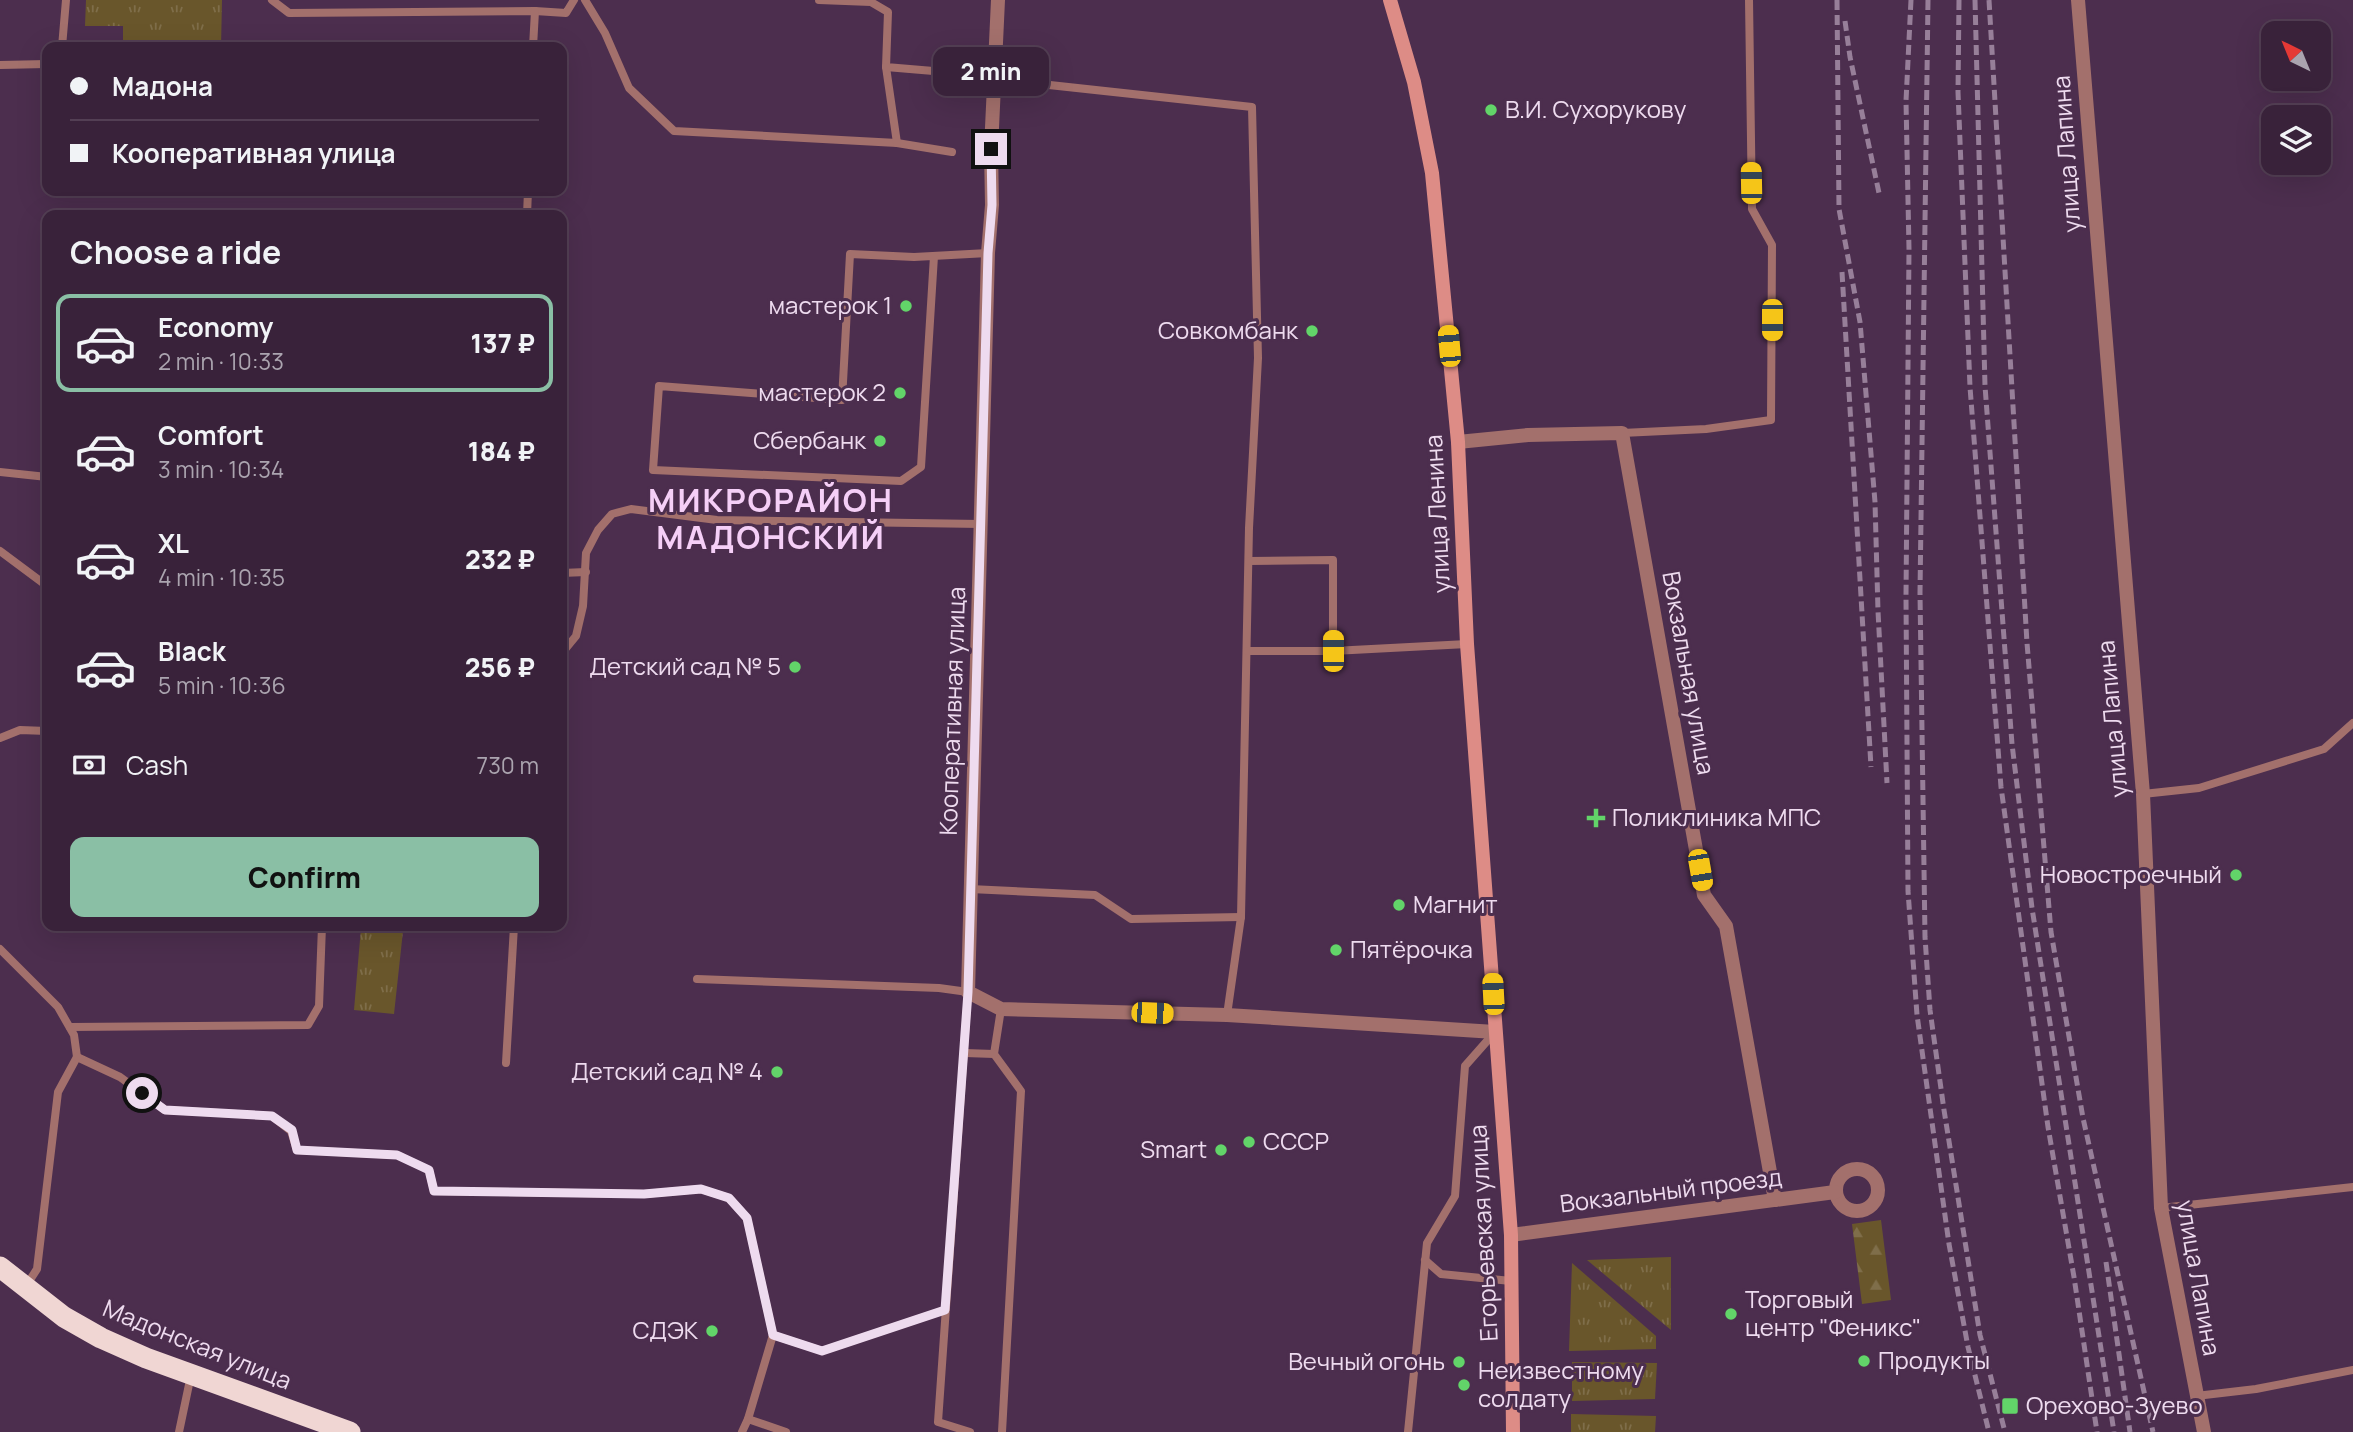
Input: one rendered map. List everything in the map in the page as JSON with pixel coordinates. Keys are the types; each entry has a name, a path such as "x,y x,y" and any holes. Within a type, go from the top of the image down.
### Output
{"highway":[{"name":"Мадонская улица","path":"0,1267 64,1317 101,1338 191,1375 350,1432"}],"main road":[{"name":"улица Ленина","path":"1390,0 1414,82 1432,173 1458,442 1467,644 1495,1032"},
{"name":"Егорьевская улица","path":"1495,1032 1511,1235 1513,1432"}],"street":[{"name":"Кооперативная улица","path":"968,992 988,253 992,205 991,149 998,0"},
{"name":"улица Лапина","path":"2078,0 2143,794 2161,1208 2204,1432"},
{"path":"1458,442 1528,435 1622,433"},
{"name":"Вокзальная улица","path":"1622,433 1704,895 1726,926 1775,1200"},
{"path":"968,992 1001,1009 1227,1015 1495,1032"},
{"name":"Вокзальный проезд","path":"1511,1235 1836,1192"}],"lane":[{"path":"62,42 66,0"},
{"path":"272,0 289,13 566,13 574,0"},
{"path":"584,0 605,33 628,88 674,131 897,143 952,152"},
{"path":"820,0 871,2 888,12 886,68 897,143"},
{"path":"1622,433 1706,429 1771,420 1772,245 1752,209 1749,0"},
{"path":"533,42 535,11"},
{"path":"0,65 42,64"},
{"path":"886,68 969,74 1252,107 1258,358 1249,561 1241,917 1227,1015"},
{"path":"934,256 921,467 901,481 653,470 659,386 842,400 850,254 934,256 988,253"},
{"path":"0,472 42,476"},
{"path":"567,647 576,636 583,606 586,553 598,530 612,514 631,509 717,520 981,524"},
{"path":"0,551 42,582"},
{"path":"1249,561 1333,560 1333,651"},
{"path":"567,573 586,572"},
{"path":"1248,651 1333,651 1467,644"},
{"path":"2143,794 2199,788 2324,749 2353,723"},
{"path":"0,738 20,730 42,731"},
{"path":"971,890 1095,895 1131,919 1241,917"},
{"path":"70,1027 308,1025 319,1006 322,931"},
{"path":"506,1063 514,931"},
{"path":"0,949 58,1007 74,1035 77,1057 58,1092 37,1269 25,1288"},
{"path":"698,979 939,988 968,992"},
{"name":"Кооперативная улица","path":"968,992 938,1422 970,1432"},
{"path":"1001,1009 994,1054 1021,1091 1002,1432"},
{"path":"1408,1432 1427,1243 1455,1196 1465,1066 1495,1032"},
{"path":"965,1053 994,1054"},
{"path":"77,1057 120,1077 165,1110 272,1116 292,1130 297,1150 397,1155 429,1170 434,1191 644,1194 701,1189 729,1198 747,1218 773,1335 742,1432"},
{"path":"2161,1208 2353,1187"},
{"path":"1425,1260 1441,1274 1511,1282"},
{"path":"773,1335 822,1351 945,1310"},
{"path":"2196,1396 2256,1389 2353,1370"},
{"path":"179,1432 191,1375"},
{"path":"748,1419 786,1432"}],"green space":[{"path":"86,0 222,0 221,42 123,42 123,26 85,26"},
{"path":"361,931 403,931 394,1014 354,1010"},
{"path":"1881,1220 1891,1300 1862,1304 1852,1224"},
{"path":"1671,1257 1671,1330 1587,1260"},
{"path":"1572,1263 1656,1336 1656,1349 1569,1351"},
{"path":"1572,1362 1657,1363 1655,1399 1572,1401"},
{"path":"1571,1414 1656,1416 1655,1432 1571,1432"}],"railway":[{"path":"1837,0 1839,209 1860,322 1875,502 1887,783"},
{"path":"1911,0 1906,101 1909,249 1906,597 1908,891 1917,1015 1949,1244 1968,1347 1989,1432"},
{"path":"1928,0 1920,593 1925,937 1930,1010 1980,1335 2005,1432"},
{"path":"1959,0 1958,92 1970,387 2001,787 2048,1127 2097,1432"},
{"path":"1975,0 1985,386 2012,744 2032,908 2114,1432"},
{"path":"1989,0 2027,643 2051,932 2083,1118 2153,1432"},
{"path":"1845,21 1879,193"},
{"path":"1842,272 1871,767"},
{"path":"2106,1262 2130,1432"}],"place":[{"name":"В.И. Сухорукову","path":"1491,110"},
{"name":"мастерок 1","path":"906,306"},
{"name":"Совкомбанк","path":"1312,331"},
{"name":"мастерок 2","path":"900,393"},
{"name":"Сбербанк","path":"880,441"},
{"name":"Детский сад № 5","path":"795,667"},
{"name":"Поликлиника МПС","path":"1596,818"},
{"name":"Новостроечный","path":"2236,875"},
{"name":"Магнит","path":"1399,905"},
{"name":"Пятёрочка","path":"1336,950"},
{"name":"Детский сад № 4","path":"777,1072"},
{"name":"СССР","path":"1249,1142"},
{"name":"Smart","path":"1221,1150"},
{"name":"Торговый центр \"Феникс\"","path":"1731,1314"},
{"name":"СДЭК","path":"712,1331"},
{"name":"Продукты","path":"1864,1361"},
{"name":"Вечный огонь","path":"1459,1362"},
{"name":"Неизвестному солдату","path":"1464,1385"},
{"name":"Орехово-Зуево","path":"2010,1406"}],"district":[{"name":"МИКРОРАЙОН МАДОНСКИЙ","path":"771,520"}],"route":[{"path":"142,1093 165,1110 272,1116 292,1130 297,1150 397,1155 429,1170 434,1191 644,1194 701,1189 729,1198 747,1218 773,1335 822,1351 945,1310 968,992 988,253 992,205 991,149"}]}
